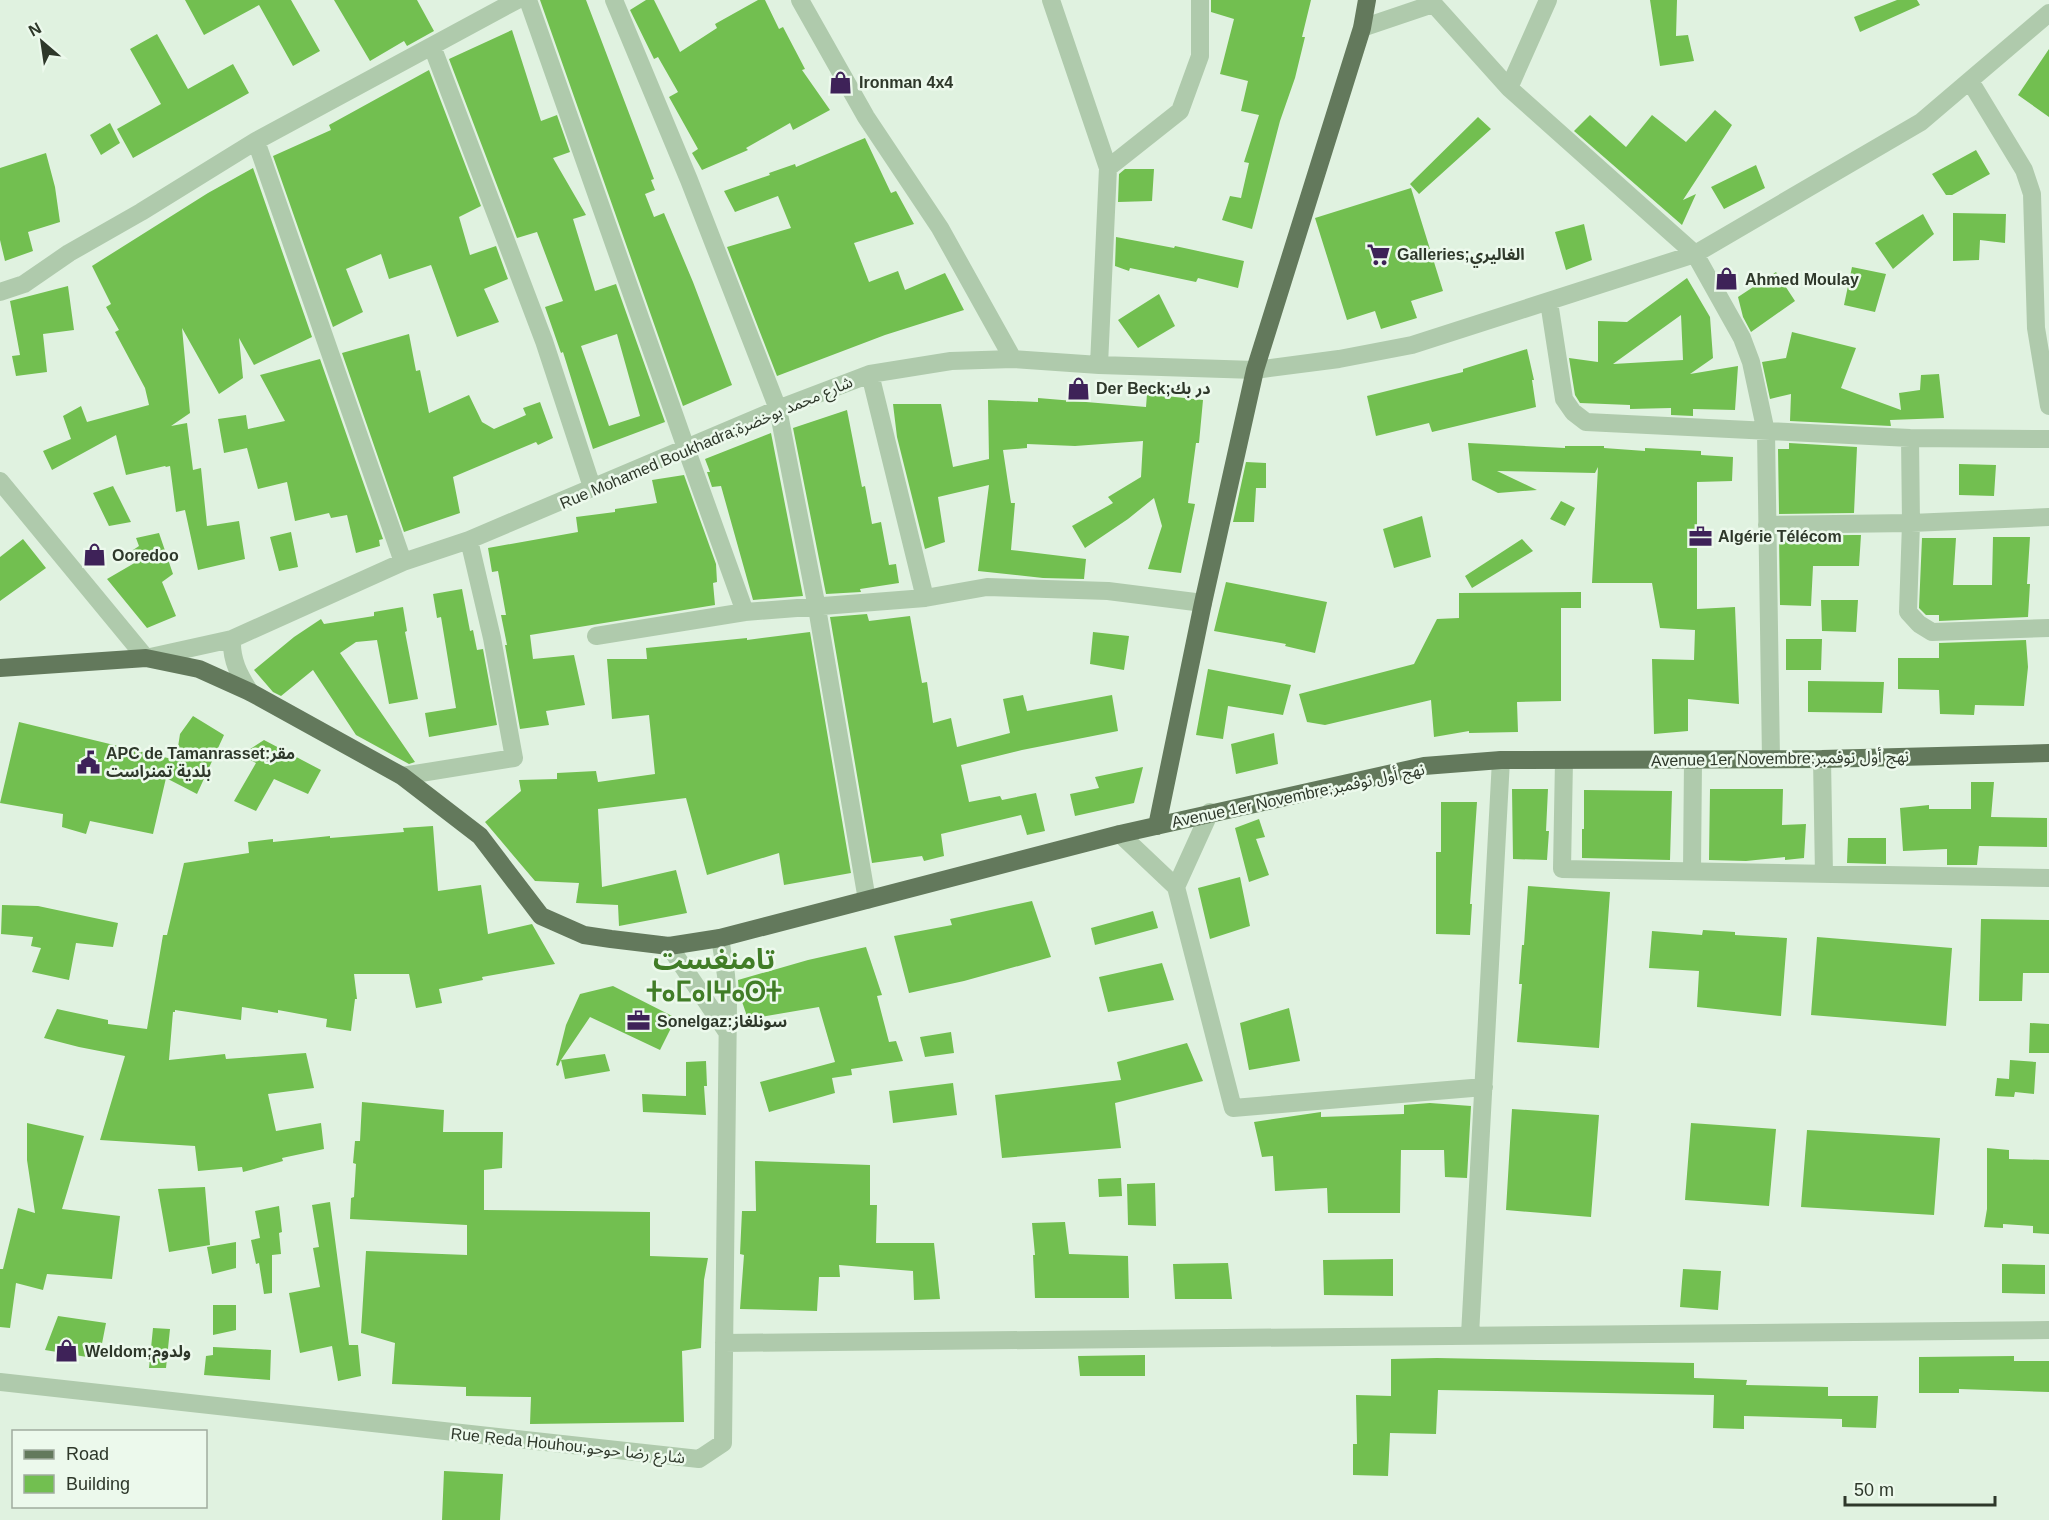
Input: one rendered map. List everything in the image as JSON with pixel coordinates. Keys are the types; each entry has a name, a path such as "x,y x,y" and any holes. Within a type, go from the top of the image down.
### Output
{"main road":[{"path":"1157,826 1203,603 1255,370 1362,28 1367,0"},
{"name":"Avenue 1er Novembre;نهج أول نوفمبر","path":"0,668 146,658 199,669 250,692 402,776 480,836 541,916 584,935 669,946 720,939 1120,834 1210,812 1424,766 1501,760 1822,759 2049,753"}],"street":[{"path":"0,292 24,284 69,253 141,212 256,141 517,0"},
{"path":"528,0 745,612"},
{"path":"614,0 689,180 778,409 817,608 867,900"},
{"path":"800,0 866,117 940,228 1013,359"},
{"path":"1051,0 1108,168 1099,365"},
{"path":"1108,168 1180,111 1200,56 1200,0"},
{"path":"1509,88 1548,0"},
{"path":"1362,28 1432,2 1509,88 1695,254 1742,338 1751,362 1766,432 1771,759"},
{"name":"Rue Mohamed Boukhadra;شارع محمد بوخضرة","path":"146,658 232,639 403,562 469,540 778,409 870,374 951,361 1013,359 1099,365 1255,370 1339,359 1412,345 1695,254 1921,122 2049,13"},
{"path":"432,46 544,341 592,487"},
{"path":"1970,81 2024,170 2032,194 2036,328 2049,406"},
{"path":"256,141 403,562"},
{"path":"1549,302 1564,399 1573,412 1586,422 1910,438 2049,439"},
{"path":"870,374 925,598"},
{"path":"1910,438 1911,523 1908,612 1919,624 1932,632 2049,628"},
{"path":"0,481 146,658"},
{"path":"1767,525 2049,518"},
{"path":"402,776 514,758 492,638 469,540"},
{"path":"596,636 745,612 925,598 987,587 1108,591 1203,603"},
{"path":"232,639 231,649 239,676 250,692"},
{"path":"1822,759 1824,874"},
{"path":"1470,1335 1501,760"},
{"path":"1564,760 1562,869 2049,878"},
{"path":"1692,871 1693,760"},
{"path":"1176,887 1210,812"},
{"path":"1120,834 1176,887 1233,1108 1484,1087"},
{"name":"Rue Reda Houhou;شارع رضا حوحو","path":"0,1382 699,1459 723,1443 728,1032 726,975 720,939"},
{"path":"669,946 728,1032"},
{"path":"724,1343 2049,1330"}],"building":[{"path":"185,0 291,0 320,51 293,66 259,5 204,35"},
{"path":"334,0 417,0 434,31 407,46 404,41 370,61"},
{"path":"540,0 586,0 654,179 651,180 655,190 645,194 654,217 664,213 732,385 683,406"},
{"path":"646,0 654,0 680,52 717,28 715,24 758,0 765,0 779,29 783,27 805,69 802,70 830,110 793,130 790,123 746,148 748,150 702,170 692,153 698,149 669,97 678,92 658,57 654,59 630,10"},
{"path":"1211,0 1311,0 1295,78 1280,121 1252,229 1222,220 1230,196 1241,198 1249,163 1244,162 1259,115 1241,111 1248,81 1220,74 1234,19 1211,12"},
{"path":"1650,0 1677,0 1676,36 1688,35 1694,61 1660,66"},
{"path":"1897,0 1917,0 1920,5 1860,32 1854,17"},
{"path":"512,30 541,121 557,115 570,152 553,158 586,215 573,219 595,291 616,284 665,422 593,449 563,352 561,353 545,307 563,301 537,232 517,238 449,59","holes":["617,334 640,416 609,426 581,346"]},
{"path":"157,34 188,89 233,64 249,93 133,158 117,129 161,104 130,49"},
{"path":"2049,49 2049,117 2018,95"},
{"path":"429,70 481,206 459,217 470,255 496,246 508,279 484,289 499,322 457,337 431,265 389,279 381,254 346,269 363,312 333,327 273,156 331,130 329,125"},
{"path":"1715,110 1732,125 1683,200 1696,194 1682,225 1574,131 1590,115 1626,147 1652,115 1686,142"},
{"path":"1478,117 1491,129 1419,194 1410,184"},
{"path":"110,123 120,143 101,155 90,135"},
{"path":"865,138 891,193 896,191 914,224 854,243 869,282 898,271 905,290 945,273 964,310 885,335 777,376 727,247 791,228 778,196 735,212 724,191 795,164 796,167"},
{"path":"1976,150 1990,174 1952,195 1946,195 1932,174"},
{"path":"46,153 55,187 60,222 28,232 33,251 5,261 0,240 0,168"},
{"path":"1756,165 1765,188 1724,209 1711,187"},
{"path":"253,168 312,337 254,365 239,338 243,378 219,394 182,328 190,413 171,426 187,423 193,470 201,468 207,526 239,521 245,559 198,570 185,510 176,512 170,466 126,475 116,435 52,470 43,451 71,439 63,416 81,406 87,422 149,405 145,388 115,332 119,330 106,307 111,304 92,266 208,193"},
{"path":"1125,169 1154,169 1152,201 1118,202 1119,174"},
{"name":"Galleries;الغاليري","path":"1411,188 1443,291 1411,301 1417,318 1381,329 1375,311 1347,320 1315,218"},
{"path":"1953,213 2006,214 2005,243 1980,240 1979,260 1953,261"},
{"path":"1923,214 1934,234 1893,269 1875,243"},
{"path":"1584,224 1592,260 1566,270 1555,232"},
{"path":"1116,237 1174,248 1175,246 1244,261 1238,288 1198,278 1196,282 1130,268 1129,271 1115,266"},
{"path":"1852,267 1886,274 1875,312 1844,305"},
{"path":"1776,272 1795,301 1751,332 1743,317 1738,297"},
{"path":"1687,278 1710,317 1713,358 1690,374 1738,366 1735,410 1693,409 1693,416 1671,415 1671,408 1630,409 1630,405 1580,403 1575,395 1569,358 1598,362 1598,321 1627,322","holes":["1681,315 1683,360 1613,364"]},
{"path":"68,286 74,330 43,334 47,372 16,376 12,356 20,355 10,301"},
{"path":"1159,294 1175,326 1138,348 1118,320"},
{"path":"1792,332 1856,348 1841,388 1901,410 1899,393 1920,390 1921,375 1939,374 1944,418 1890,420 1891,426 1790,421 1791,394 1770,399 1762,362 1786,358"},
{"path":"409,334 416,371 420,370 429,413 469,395 482,422 494,429 526,415 523,408 540,402 553,438 538,445 536,442 453,477 460,513 404,532 342,353"},
{"path":"1527,349 1534,380 1532,380 1536,407 1432,432 1429,423 1376,436 1367,396 1463,372 1463,369"},
{"path":"320,359 383,539 379,540 380,546 356,553 347,515 331,518 329,513 295,521 287,482 258,489 247,448 224,453 218,419 246,415 248,429 285,421 260,375"},
{"path":"1147,394 1203,400 1199,443 1196,443 1188,503 1195,504 1181,573 1148,569 1162,526 1154,498 1085,548 1072,526 1113,503 1108,497 1141,477 1143,441 1075,446 1027,444 1027,448 1003,450 1011,503 1015,503 1011,550 1086,559 1084,579 1043,578 978,571 989,485 938,497 945,542 925,549 897,437 893,404 941,404 953,467 989,459 988,400 1038,402 1038,398 1146,407"},
{"path":"847,410 862,487 865,486 872,524 881,522 889,565 896,564 899,583 860,589 861,592 826,594 793,428"},
{"path":"771,433 803,596 753,600 721,486 712,487 705,459"},
{"path":"1468,443 1565,448 1565,446 1604,446 1604,448 1645,451 1645,448 1701,451 1701,455 1733,457 1732,481 1697,482 1697,609 1735,607 1739,704 1688,699 1688,731 1654,734 1652,659 1694,660 1695,630 1660,628 1652,583 1592,583 1598,467 1595,473 1497,471 1537,490 1498,493 1472,480"},
{"path":"1789,443 1857,447 1854,513 1779,514 1778,449 1789,449"},
{"path":"1246,462 1266,463 1266,488 1256,488 1254,522 1233,522"},
{"path":"1959,464 1996,465 1994,496 1959,495"},
{"path":"684,475 716,564 717,582 713,583 715,605 530,635 533,659 574,655 585,705 546,711 549,725 520,729 501,615 506,615 498,571 492,572 488,548 578,532 576,517 657,503 652,480"},
{"path":"113,486 131,522 109,526 93,493"},
{"path":"1561,501 1575,508 1565,526 1550,519"},
{"path":"1422,516 1431,557 1394,568 1383,529"},
{"path":"291,532 298,567 279,571 270,537"},
{"path":"159,533 173,574 162,582 176,616 147,628 107,579 138,561 130,552 139,546 136,538"},
{"path":"1861,535 1859,566 1813,566 1811,606 1780,605 1779,536"},
{"path":"1993,537 2030,537 2027,584 2030,584 2028,617 1939,621 1939,615 1926,615 1919,608 1922,538 1956,538 1953,585 1992,585"},
{"path":"23,539 46,568 0,601 0,557"},
{"path":"1522,539 1533,551 1472,588 1465,576"},
{"path":"1226,582 1327,602 1315,653 1285,646 1286,644 1214,631"},
{"path":"462,589 470,631 473,630 477,650 483,649 497,725 429,737 425,713 456,708 441,617 437,618 433,594"},
{"path":"1581,592 1581,608 1561,608 1561,701 1517,702 1518,732 1469,733 1469,731 1434,737 1431,700 1325,725 1307,722 1299,694 1414,664 1437,619 1459,618 1459,593"},
{"path":"1821,600 1858,600 1856,632 1822,631"},
{"path":"403,607 407,631 405,632 418,699 389,704 377,640 356,642 340,653 415,762 409,764 356,735 313,670 281,696 273,692 254,670 294,637 321,619 324,624 374,616 374,612"},
{"path":"867,614 869,621 910,616 922,683 927,682 933,723 951,718 957,747 1010,733 1003,699 1023,695 1027,711 1112,695 1118,731 961,765 969,802 1000,796 1002,800 1036,793 1045,831 1027,835 1021,815 941,834 944,856 924,861 922,856 872,863 830,617"},
{"path":"810,632 851,873 784,885 779,853 707,875 686,798 598,809 602,887 676,870 687,913 619,926 618,905 576,903 579,883 535,881 485,822 521,791 519,780 557,779 557,773 596,771 598,782 655,774 649,715 612,719 607,659 647,659 646,648 747,638 747,640"},
{"path":"1093,632 1129,636 1124,670 1090,664"},
{"path":"1786,639 1822,639 1821,670 1786,670"},
{"path":"2026,640 2028,667 2024,706 1975,705 1974,715 1940,714 1939,690 1898,689 1898,658 1939,658 1939,643"},
{"path":"1208,669 1291,685 1283,715 1228,706 1223,739 1196,735"},
{"path":"1808,681 1884,682 1882,713 1808,712"},
{"path":"193,716 224,735 197,794 166,778 153,834 90,821 86,834 62,827 63,814 0,803 19,722 176,760 180,734"},
{"path":"1274,733 1278,764 1236,774 1231,744"},
{"path":"264,740 321,770 308,794 274,779 256,811 234,801 256,763 241,755"},
{"path":"1143,767 1134,803 1075,816 1070,794 1099,788 1095,777"},
{"path":"1971,782 1994,782 1991,817 2047,818 2047,847 1979,846 1977,865 1947,865 1947,849 1903,851 1900,808 1929,805 1929,809 1971,809"},
{"path":"1512,789 1548,789 1547,860 1513,859"},
{"path":"1710,789 1783,789 1782,825 1806,824 1804,858 1709,860"},
{"path":"1584,790 1672,791 1670,860 1582,858"},
{"path":"1441,802 1477,802 1470,935 1436,934 1436,852 1441,852"},
{"path":"1259,819 1265,837 1256,839 1269,875 1249,882 1235,828"},
{"path":"433,826 438,891 481,885 488,934 532,924 555,964 482,977 483,980 439,989 442,1003 416,1008 409,974 354,974 357,999 355,999 351,1031 326,1027 327,1019 278,1010 278,1013 242,1007 241,1020 175,1010 169,1060 225,1054 226,1059 306,1053 314,1088 268,1094 276,1131 321,1123 324,1149 282,1158 283,1161 243,1172 242,1167 198,1171 195,1146 100,1140 125,1056 44,1038 57,1009 108,1020 108,1024 147,1029 163,935 167,935 184,863 249,853 248,842 404,832 403,828"},
{"path":"1848,838 1886,838 1886,864 1847,863"},
{"path":"1240,877 1250,926 1210,939 1198,888"},
{"path":"1528,886 1610,892 1599,1048 1517,1042 1522,984 1519,984"},
{"path":"1032,901 1051,957 964,981 909,993 894,936 952,925 950,919"},
{"path":"2,905 38,906 118,923 113,947 76,943 69,980 32,972 41,948 31,946 33,937 1,934"},
{"path":"1153,911 1158,928 1095,945 1091,928"},
{"path":"1981,919 2049,920 2049,973 2023,973 2022,1001 1979,1001"},
{"path":"1703,930 1735,932 1735,935 1787,938 1781,1016 1697,1007 1699,971 1649,968 1652,931 1702,935"},
{"path":"1817,937 1952,948 1946,1026 1811,1015"},
{"path":"866,947 882,995 877,996 889,1042 896,1041 903,1061 851,1069 852,1075 832,1078 835,1093 769,1112 760,1082 835,1062 819,1007 748,1019 739,993 738,980 808,960"},
{"path":"1162,963 1174,1000 1108,1012 1099,977"},
{"name":"Sonelgaz;سونلغاز","path":"613,986 676,1018 660,1050 590,1017 558,1066 556,1065 566,1025 580,994"},
{"path":"1289,1008 1300,1061 1249,1070 1240,1023"},
{"path":"2030,1023 2049,1024 2049,1053 2029,1053"},
{"path":"951,1032 954,1053 925,1057 920,1037"},
{"path":"1187,1043 1203,1081 1115,1103 1121,1148 1002,1158 995,1095 1121,1080 1117,1062"},
{"path":"605,1054 610,1071 565,1079 561,1060"},
{"path":"2010,1060 2036,1062 2034,1094 2015,1092 2014,1097 1995,1096 1997,1078 2009,1079"},
{"path":"706,1061 707,1086 704,1086 706,1115 643,1112 642,1094 686,1096 686,1062"},
{"path":"953,1083 957,1115 893,1123 889,1091"},
{"path":"362,1102 444,1110 443,1132 503,1132 502,1168 484,1170 484,1210 650,1212 650,1256 708,1258 704,1280 701,1348 682,1351 684,1422 530,1424 531,1397 466,1396 466,1387 392,1384 395,1343 361,1333 366,1251 467,1255 467,1225 350,1219 351,1198 354,1197 355,1141 360,1141"},
{"path":"1430,1103 1471,1106 1467,1178 1445,1177 1444,1150 1401,1150 1400,1213 1328,1213 1327,1188 1275,1191 1273,1156 1262,1157 1254,1122 1321,1112 1321,1117 1404,1114 1404,1105"},
{"path":"1512,1109 1599,1115 1591,1217 1506,1210"},
{"path":"27,1123 84,1136 62,1209 120,1216 112,1279 47,1274 43,1290 16,1283 10,1328 0,1327 0,1269 3,1269 18,1208 35,1213 27,1160"},
{"path":"1691,1123 1776,1129 1769,1206 1685,1200"},
{"path":"1807,1130 1940,1138 1934,1215 1801,1207"},
{"path":"1987,1148 2009,1150 2009,1159 2049,1160 2049,1234 2033,1233 2033,1226 2003,1224 2003,1228 1984,1227 1987,1209"},
{"path":"755,1161 870,1165 870,1205 877,1205 876,1243 934,1243 940,1299 914,1300 913,1271 839,1265 840,1277 819,1277 817,1311 740,1309 744,1255 740,1254 742,1211 756,1211"},
{"path":"1121,1178 1122,1196 1099,1197 1098,1179"},
{"path":"1155,1183 1156,1226 1128,1225 1127,1184"},
{"path":"205,1187 210,1245 169,1252 158,1189"},
{"path":"330,1202 349,1345 358,1345 361,1376 338,1381 332,1346 300,1353 289,1293 320,1287 313,1248 319,1247 312,1205"},
{"path":"279,1206 282,1232 279,1233 281,1254 272,1255 272,1293 264,1294 259,1263 256,1264 251,1240 260,1238 255,1211"},
{"path":"1065,1222 1069,1254 1128,1256 1129,1298 1035,1298 1032,1223"},
{"path":"236,1242 236,1268 212,1274 207,1247"},
{"path":"1393,1259 1393,1296 1324,1295 1323,1260"},
{"path":"1228,1263 1232,1299 1175,1299 1173,1264"},
{"path":"2002,1264 2045,1265 2045,1294 2002,1293"},
{"path":"1683,1269 1721,1271 1718,1310 1680,1307"},
{"path":"213,1305 236,1305 236,1330 213,1335"},
{"path":"58,1316 106,1323 99,1359 45,1350"},
{"path":"153,1328 170,1329 166,1368 149,1368"},
{"path":"213,1347 271,1350 270,1380 204,1375 206,1356 213,1355"},
{"path":"1145,1355 1145,1376 1080,1376 1078,1356"},
{"path":"2014,1356 2014,1361 2049,1361 2049,1392 1959,1389 1959,1393 1919,1393 1919,1357"},
{"path":"1391,1359 1694,1363 1694,1378 1747,1380 1746,1385 1828,1387 1828,1396 1878,1396 1876,1428 1842,1427 1842,1419 1744,1416 1744,1429 1713,1428 1714,1395 1438,1390 1436,1434 1390,1433 1388,1476 1353,1475 1353,1444 1357,1444 1356,1395 1391,1396"},
{"path":"444,1471 503,1474 500,1520 442,1520"}],"place":[{"name":"Ironman 4x4","path":"841,82"},
{"name":"Galleries;الغاليري","path":"1379,254"},
{"name":"Ahmed Moulay","path":"1727,279"},
{"name":"Der Beck;در بك","path":"1078,388"},
{"name":"Algérie Télécom","path":"1700,536"},
{"name":"Ooredoo","path":"94,555"},
{"name":"APC de Tamanrasset;مقر بلدية تمنراست","path":"88,762"},
{"name":"Sonelgaz;سونلغاز","path":"639,1021"},
{"name":"Weldom;ولدوم","path":"67,1351"}],"district":[{"name":"تامنغست ⵜⴰⵎⴰⵏⵖⴰⵙⵜ","path":"714,975"}]}
